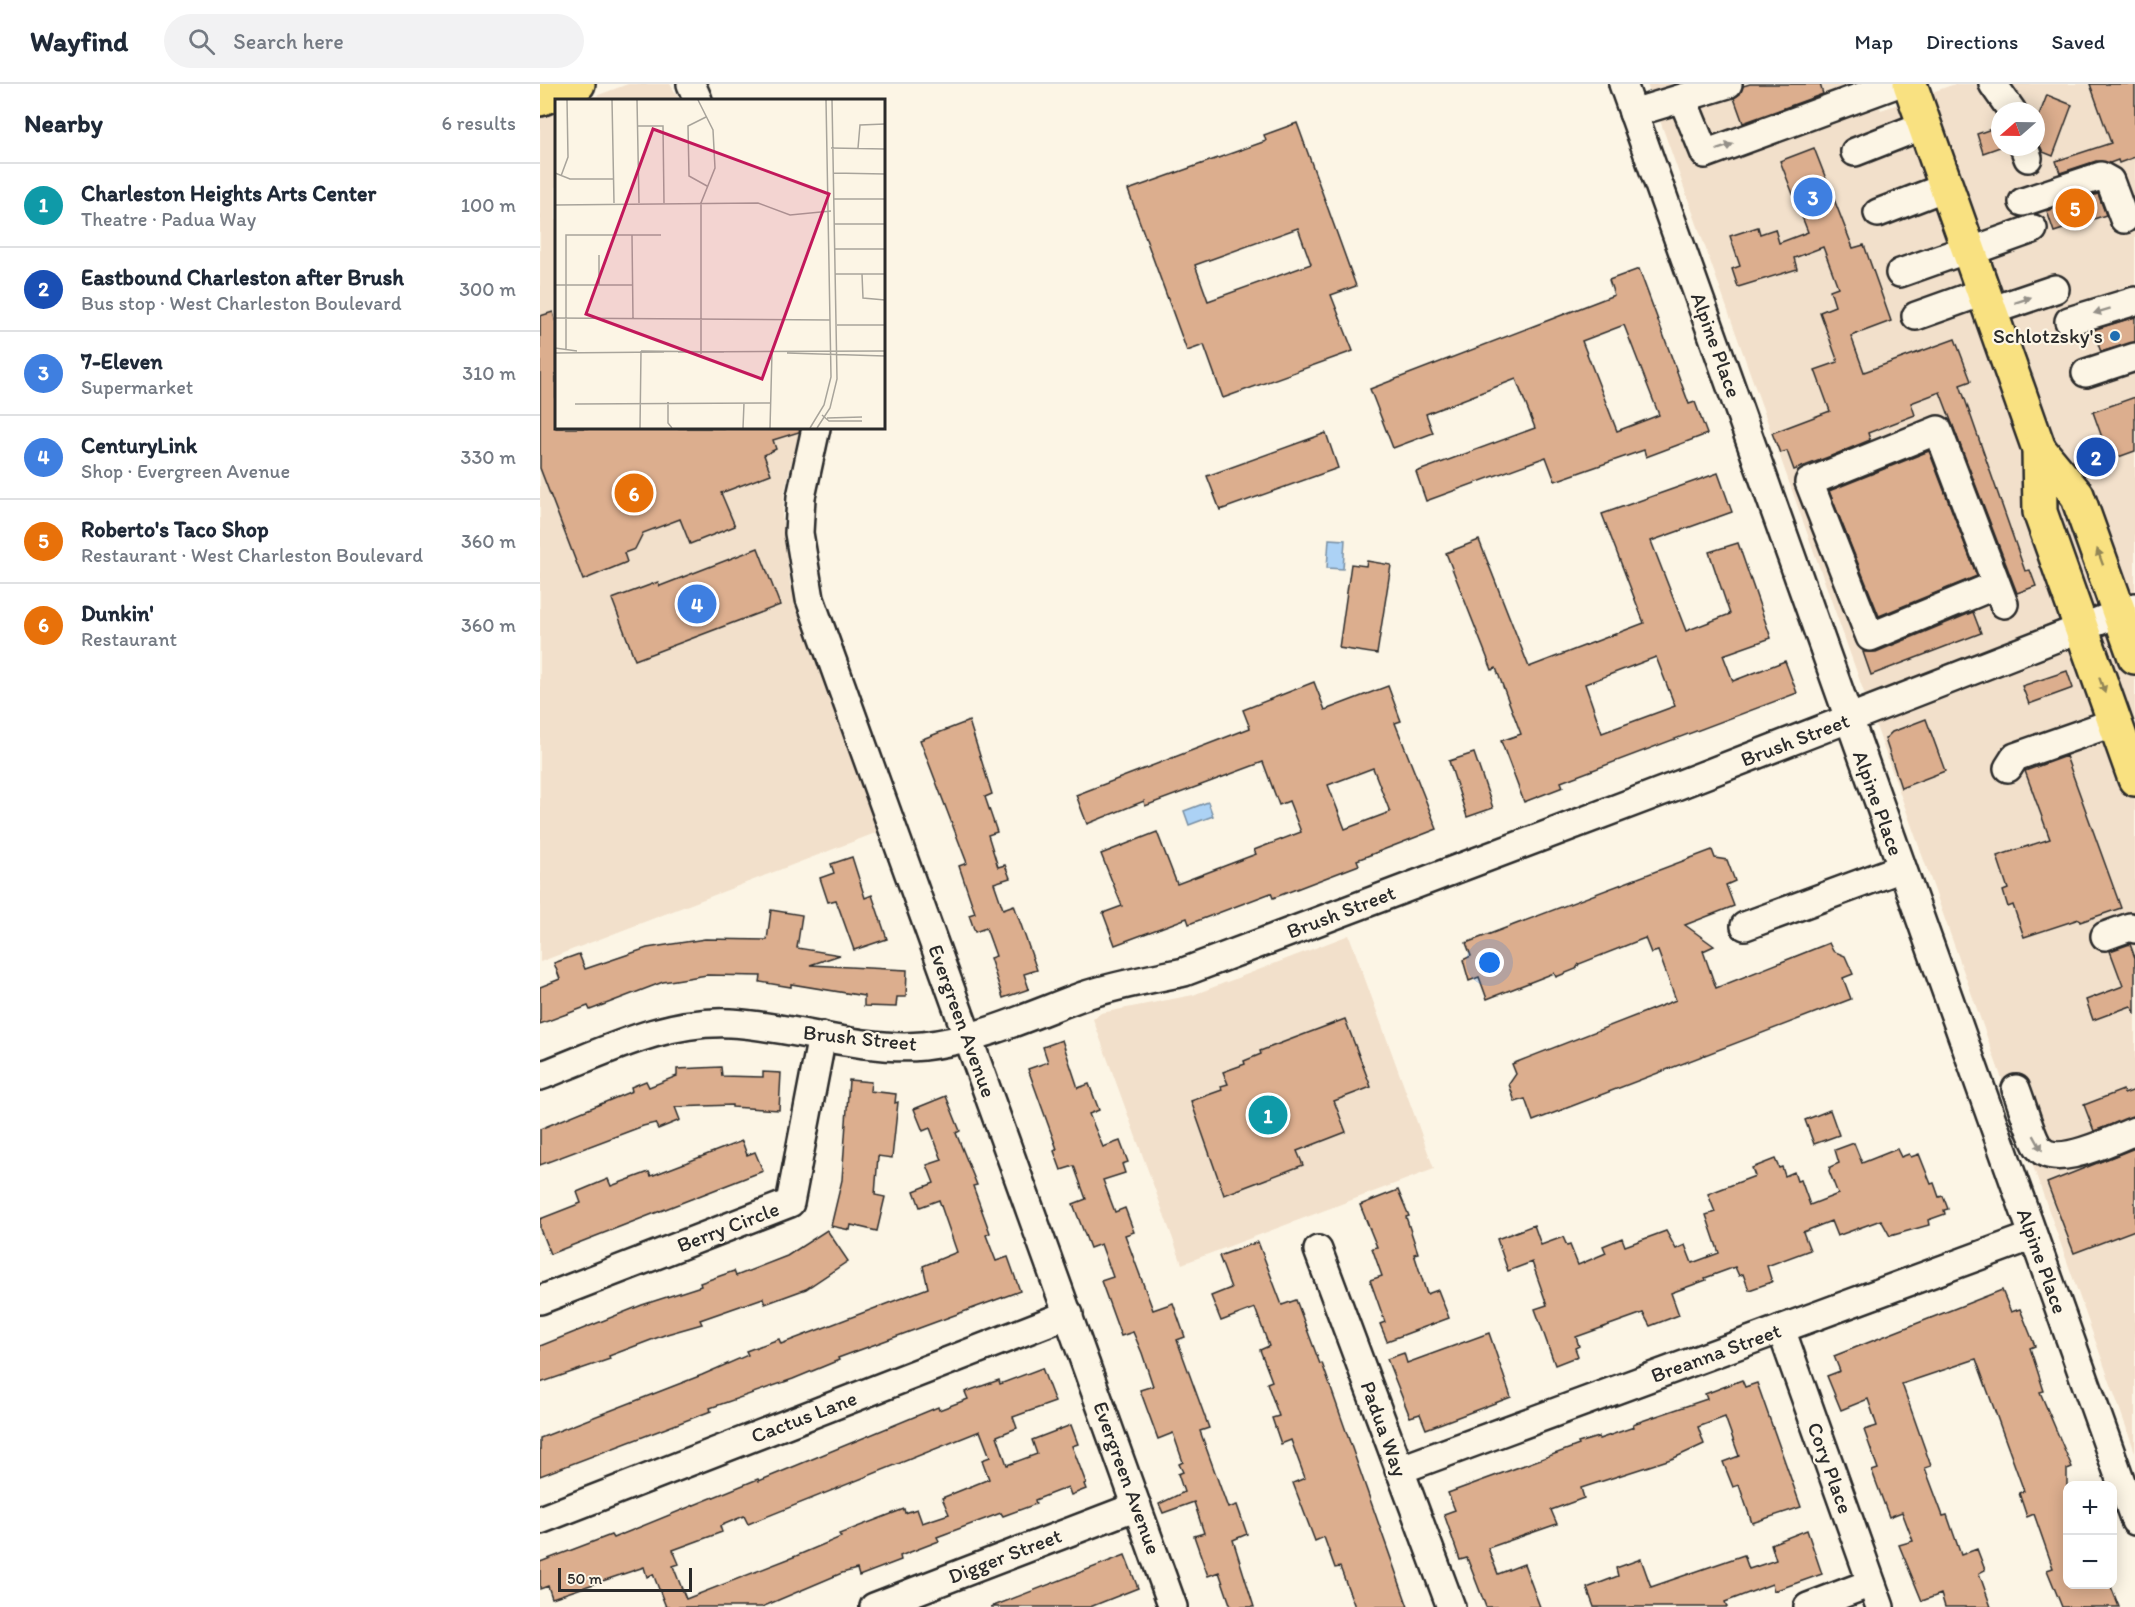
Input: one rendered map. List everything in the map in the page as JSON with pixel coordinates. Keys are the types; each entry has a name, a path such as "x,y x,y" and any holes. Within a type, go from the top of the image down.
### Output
{"main road":[{"path":"540,99 578,84"},
{"path":"1910,84 2039,449 2040,512 2135,779"},
{"path":"2039,449 2077,495 2127,610 2135,657"}],"street":[{"path":"691,84 698,99"},
{"name":"Alpine Place","path":"1623,84 2135,1521"},
{"path":"1633,113 1670,100 1683,100 1728,84"},
{"path":"1683,100 1705,154 1842,94 1896,84"},
{"path":"1993,84 2006,102"},
{"path":"1855,152 1924,125"},
{"path":"2023,202 2101,176 2110,181 2124,219"},
{"path":"1878,213 1946,187"},
{"path":"1900,273 2033,230"},
{"path":"1916,316 2055,289"},
{"path":"2069,321 2135,301"},
{"path":"2086,374 2135,357"},
{"name":"Evergreen Avenue","path":"816,429 799,516 799,543 804,578 1173,1607"},
{"path":"1938,430 2000,594 1870,638 1809,482 1938,430"},
{"name":"Brush Street","path":"540,1076 659,1029 730,1023 883,1045 920,1046 968,1038 1116,986 1184,972 2127,610"},
{"path":"2008,768 2015,757 2115,722"},
{"path":"1745,926 1902,868"},
{"path":"2105,936 2130,927 2135,929"},
{"name":"Berry Circle","path":"540,1300 790,1203 822,1036"},
{"path":"2016,1089 2037,1145 2047,1155 2063,1157 2135,1131"},
{"name":"Breanna Street","path":"1399,1470 2033,1236"},
{"name":"Padua Way","path":"1318,1250 1450,1607"},
{"name":"Cactus Lane","path":"540,1520 1069,1314"},
{"name":"Cory Place","path":"1781,1329 1876,1595"},
{"name":"Digger Street","path":"874,1607 1137,1506"},
{"path":"1808,1607 1876,1595"}],"shaded area":[{"path":"628,84 670,84 679,99 588,99"},
{"path":"1647,84 1871,84 1881,110 1955,84 2135,84 2135,1452"},
{"path":"555,112 555,429 800,429 784,494 782,518 790,583 878,832 540,962 540,118"},
{"path":"1349,935 1434,1169 1182,1264 1093,1019 1101,1013 1193,995"}],"water":[{"path":"1329,539 1345,540 1343,569 1327,568"},
{"path":"1208,802 1213,816 1189,825 1184,811"}],"building":[{"path":"1750,84 1820,84 1823,94 1743,123 1734,98 1740,94 1743,86"},
{"path":"2090,84 2135,84 2135,157 2119,163 2118,160 2110,163 2096,161 2060,173 2056,161 2111,143"},
{"path":"2047,95 2072,105 2053,156 2045,153 2044,102"},
{"path":"1297,123 1356,286 1331,295 1353,351 1223,398 1204,345 1187,351 1128,190 1266,141 1264,135","holes":["1298,228 1311,264 1208,301 1195,265"]},
{"path":"1991,129 1991,150 1983,153 1977,134"},
{"path":"1814,148 1853,248 1864,245 1891,321 1851,336 1864,372 1955,339 1971,381 1960,385 2025,571 2030,570 2036,586 2017,593 1940,392 1911,403 1915,415 1868,433 1870,440 1831,456 1794,470 1787,451 1780,453 1772,433 1830,411 1815,370 1838,362 1820,312 1835,306 1830,290 1838,287 1823,247 1794,258 1797,269 1738,287 1732,269 1740,266 1730,236 1758,227 1760,234 1775,229 1779,243 1808,232 1780,161"},
{"path":"2098,194 2106,215 2054,232 2047,211"},
{"path":"1639,269 1689,404 1695,402 1707,434 1646,457 1644,450 1555,481 1546,457 1426,501 1416,472 1535,428 1516,379 1426,414 1433,433 1393,448 1370,389 1614,295 1609,280","holes":["1624,325 1659,415 1617,431 1582,341"]},
{"path":"553,312 555,319 555,429 800,429 799,432 773,440 776,449 764,455 771,474 721,493 735,526 690,544 680,519 643,533 635,549 624,553 627,562 583,580 540,468 540,316"},
{"path":"2135,317 2135,342 2101,352 2093,330"},
{"path":"2135,397 2135,451 2110,460 2093,412"},
{"path":"1326,433 1338,468 1220,510 1207,476"},
{"path":"1929,451 1977,576 1879,616 1829,491"},
{"path":"1718,473 1732,512 1651,541 1686,631 1730,614 1709,552 1738,543 1771,638 1723,655 1733,681 1785,661 1797,693 1561,782 1563,787 1524,802 1501,741 1521,734 1496,668 1492,670 1446,553 1479,540 1529,667 1644,623 1602,514","holes":["1656,657 1675,706 1602,733 1585,684"]},
{"path":"758,548 780,605 635,660 612,599 658,582 660,586"},
{"path":"1367,561 1391,565 1377,654 1339,648 1351,564 1366,566"},
{"path":"1973,612 1981,633 1871,675 1863,652 1876,652"},
{"path":"2067,671 2073,688 2029,704 2022,686"},
{"path":"1314,682 1325,710 1388,686 1401,721 1395,723 1437,829 1357,860 1359,865 1273,898 1271,893 1189,924 1187,918 1115,945 1103,913 1122,906 1101,854 1157,832 1177,884 1256,854 1254,850 1301,832 1289,801 1279,805 1263,762 1145,806 1144,801 1087,824 1076,795 1250,728 1243,710","holes":["1373,768 1390,812 1345,829 1328,785"]},
{"path":"1926,719 1945,771 1901,788 1885,739 1892,732"},
{"path":"969,721 992,794 985,797 997,832 988,835 998,867 1005,865 1010,878 994,883 1003,909 1014,905 1037,970 1024,974 1029,989 1003,998 990,958 996,956 986,928 975,932 969,915 975,913 959,866 967,863 920,740"},
{"path":"1474,753 1493,808 1467,817 1449,761"},
{"path":"2066,756 2121,908 2024,937 2013,905 2008,907 2003,891 2008,889 1997,856 2050,839 2025,771"},
{"path":"1712,850 1715,858 1727,860 1735,881 1726,885 1734,906 1685,925 1714,946 1703,951 1716,988 1829,943 1833,951 1845,956 1853,974 1843,978 1851,999 1533,1121 1525,1099 1515,1102 1509,1084 1516,1074 1512,1064 1676,1000 1658,951 1651,953 1645,938 1579,964 1576,969 1556,977 1554,973 1487,999 1479,977 1469,981 1463,960 1471,956 1466,943"},
{"path":"852,857 865,898 872,895 887,939 854,950 836,900 828,902 820,878 834,873 831,864"},
{"path":"771,910 802,915 797,948 840,955 810,965 907,970 906,997 897,997 896,1007 864,1006 864,996 791,984 791,987 760,982 761,976 707,975 663,982 590,1010 588,1006 540,1024 540,987 560,979 554,963 579,954 585,969 647,948 705,939 767,940"},
{"path":"2130,944 2135,958 2135,1013 2131,1006 2093,1020 2086,1000 2123,986 2110,951"},
{"path":"1345,1019 1371,1087 1334,1101 1346,1132 1297,1151 1303,1165 1224,1195 1191,1101 1222,1090 1221,1086 1228,1084 1223,1072 1245,1064 1244,1061 1261,1054 1260,1051"},
{"path":"1062,1040 1078,1088 1089,1084 1099,1110 1089,1114 1103,1147 1120,1141 1128,1162 1122,1164 1125,1173 1103,1180 1115,1212 1125,1208 1134,1232 1125,1235 1153,1310 1173,1303 1185,1337 1177,1340 1209,1428 1200,1431 1228,1508 1237,1505 1247,1534 1233,1540 1254,1607 1231,1607 1219,1572 1208,1576 1194,1536 1204,1533 1194,1502 1163,1513 1159,1504 1184,1492 1178,1474 1183,1472 1179,1464 1183,1462 1173,1433 1158,1439 1140,1390 1153,1386 1142,1353 1133,1332 1121,1336 1101,1281 1113,1277 1101,1244 1090,1248 1073,1204 1086,1199 1074,1166 1061,1170 1054,1151 1057,1149 1028,1069 1048,1062 1043,1047"},
{"path":"721,1067 722,1076 763,1077 763,1072 781,1073 779,1110 732,1107 732,1105 675,1107 680,1120 658,1129 655,1123 643,1126 540,1165 540,1129 632,1091 631,1087 646,1081 649,1087 677,1076 677,1069"},
{"path":"849,1080 871,1082 870,1091 896,1094 895,1103 898,1102 892,1158 878,1156 875,1195 885,1197 877,1231 851,1225 850,1230 831,1226 842,1180"},
{"path":"2123,1090 2124,1094 2135,1090 2135,1116 2094,1131 2084,1105"},
{"path":"946,1096 960,1131 956,1133 977,1185 973,1186 990,1233 986,1235 996,1261 1008,1257 1020,1291 838,1358 839,1360 793,1379 710,1408 711,1411 540,1476 540,1438 702,1375 748,1355 746,1351 779,1339 781,1344 928,1288 923,1266 957,1252 939,1200 920,1207 914,1191 934,1183 927,1165 942,1160 930,1128 923,1131 914,1109"},
{"path":"1830,1110 1839,1135 1814,1144 1805,1120"},
{"path":"742,1141 747,1155 755,1152 763,1171 550,1254 540,1229 540,1219 581,1203 577,1192 608,1179 611,1186 649,1172 651,1176"},
{"path":"1854,1143 1862,1163 1897,1149 1901,1157 1919,1154 1931,1184 1934,1183 1939,1197 1943,1196 1948,1209 1944,1210 1945,1214 1928,1220 1929,1225 1890,1236 1881,1220 1837,1236 1831,1221 1803,1232 1810,1250 1767,1266 1772,1282 1749,1290 1743,1274 1739,1276 1735,1267 1705,1278 1706,1280 1671,1293 1679,1315 1650,1326 1643,1313 1576,1337 1579,1346 1575,1348 1578,1356 1555,1365 1535,1309 1547,1305 1532,1262 1508,1271 1497,1239 1534,1225 1541,1245 1563,1237 1567,1246 1570,1245 1578,1265 1606,1253 1603,1246 1622,1238 1625,1246 1666,1231 1676,1249 1685,1245 1692,1263 1719,1253 1706,1215 1715,1212 1708,1194 1755,1176 1752,1168 1775,1159 1779,1168 1782,1167 1785,1176 1794,1172 1797,1181 1801,1180 1810,1205 1838,1194 1829,1171 1830,1167 1839,1163 1835,1150"},
{"path":"2135,1148 2135,1230 2074,1253 2047,1183"},
{"path":"1398,1190 1409,1216 1406,1217 1418,1253 1414,1254 1427,1294 1438,1290 1449,1318 1387,1341 1380,1324 1385,1322 1370,1280 1382,1276 1372,1248 1377,1247 1360,1205"},
{"path":"827,1230 848,1261 806,1289 765,1304 763,1298 700,1320 702,1324 667,1334 609,1356 610,1359 540,1383 540,1346 642,1305 701,1286 700,1283 734,1271 736,1276 787,1256"},
{"path":"1258,1242 1282,1305 1296,1300 1320,1364 1322,1363 1408,1607 1355,1607 1340,1567 1335,1568 1324,1537 1315,1541 1293,1483 1305,1478 1291,1440 1281,1444 1272,1418 1279,1416 1267,1383 1272,1381 1260,1350 1269,1346 1255,1308 1221,1321 1211,1296 1231,1288 1219,1256"},
{"path":"2002,1290 2011,1312 2020,1309 2035,1346 2030,1348 2044,1391 2040,1392 2072,1467 2067,1469 2067,1481 2063,1481 2063,1589 2112,1589 2119,1607 2062,1607 2047,1570 2053,1568 2034,1514 2027,1517 2019,1493 2024,1491 1976,1359 1902,1384 1931,1466 1925,1468 1943,1516 1947,1515 1961,1555 1977,1549 1985,1570 1979,1573 1991,1607 1945,1607 1941,1594 1922,1601 1899,1545 1913,1541 1902,1512 1889,1517 1872,1471 1878,1469 1864,1430 1877,1426 1868,1399 1841,1410 1827,1376 1840,1371 1834,1356"},
{"path":"1489,1333 1511,1397 1426,1429 1420,1414 1410,1417 1387,1359 1404,1353 1407,1363"},
{"path":"1042,1368 1055,1402 1013,1417 1017,1428 997,1436 1007,1465 1037,1454 1032,1440 1071,1425 1078,1444 1072,1446 1086,1483 1084,1484 1086,1489 1071,1495 1068,1487 1035,1500 1036,1504 1003,1516 1001,1513 937,1537 939,1541 900,1556 901,1560 859,1576 857,1569 842,1573 762,1607 666,1607 653,1574 647,1577 644,1567 552,1598 548,1586 540,1589 540,1562 611,1535 613,1538 938,1407 939,1410 968,1399 965,1392 999,1380 1000,1384","holes":["980,1431 990,1457 982,1460 989,1479 942,1498 949,1514 922,1523 917,1509 905,1513 904,1509 839,1534 841,1537 796,1556 686,1599 673,1566 679,1564 673,1550 722,1532 720,1526 744,1516 748,1524"]},
{"path":"1742,1380 1745,1387 1757,1383 1801,1507 1752,1523 1739,1485 1733,1487 1723,1462 1739,1456 1725,1417 1698,1427 1704,1444 1674,1458 1581,1488 1584,1498 1551,1510 1557,1524 1488,1548 1498,1574 1524,1564 1540,1607 1486,1607 1467,1558 1460,1560 1444,1514 1455,1510 1448,1493 1579,1445 1578,1443 1598,1437 1599,1439 1634,1427 1633,1424 1707,1399 1705,1394"},
{"path":"1807,1530 1822,1574 1774,1591 1772,1584 1725,1602 1727,1607 1594,1607 1587,1588 1618,1576 1616,1568 1641,1559 1651,1587 1744,1555 1749,1569 1776,1560 1771,1544"},
{"path":"1125,1555 1138,1588 1090,1607 991,1607"}],"place":[{"name":"7-Eleven","path":"1813,197"},
{"name":"Roberto's Taco Shop","path":"2075,208"},
{"name":"Schlotzsky's","path":"2115,336"},
{"name":"Eastbound Charleston after Brush","path":"2096,457"},
{"name":"Dunkin'","path":"634,493"},
{"name":"CenturyLink","path":"697,604"},
{"name":"Charleston Heights Arts Center","path":"1268,1115"}]}
